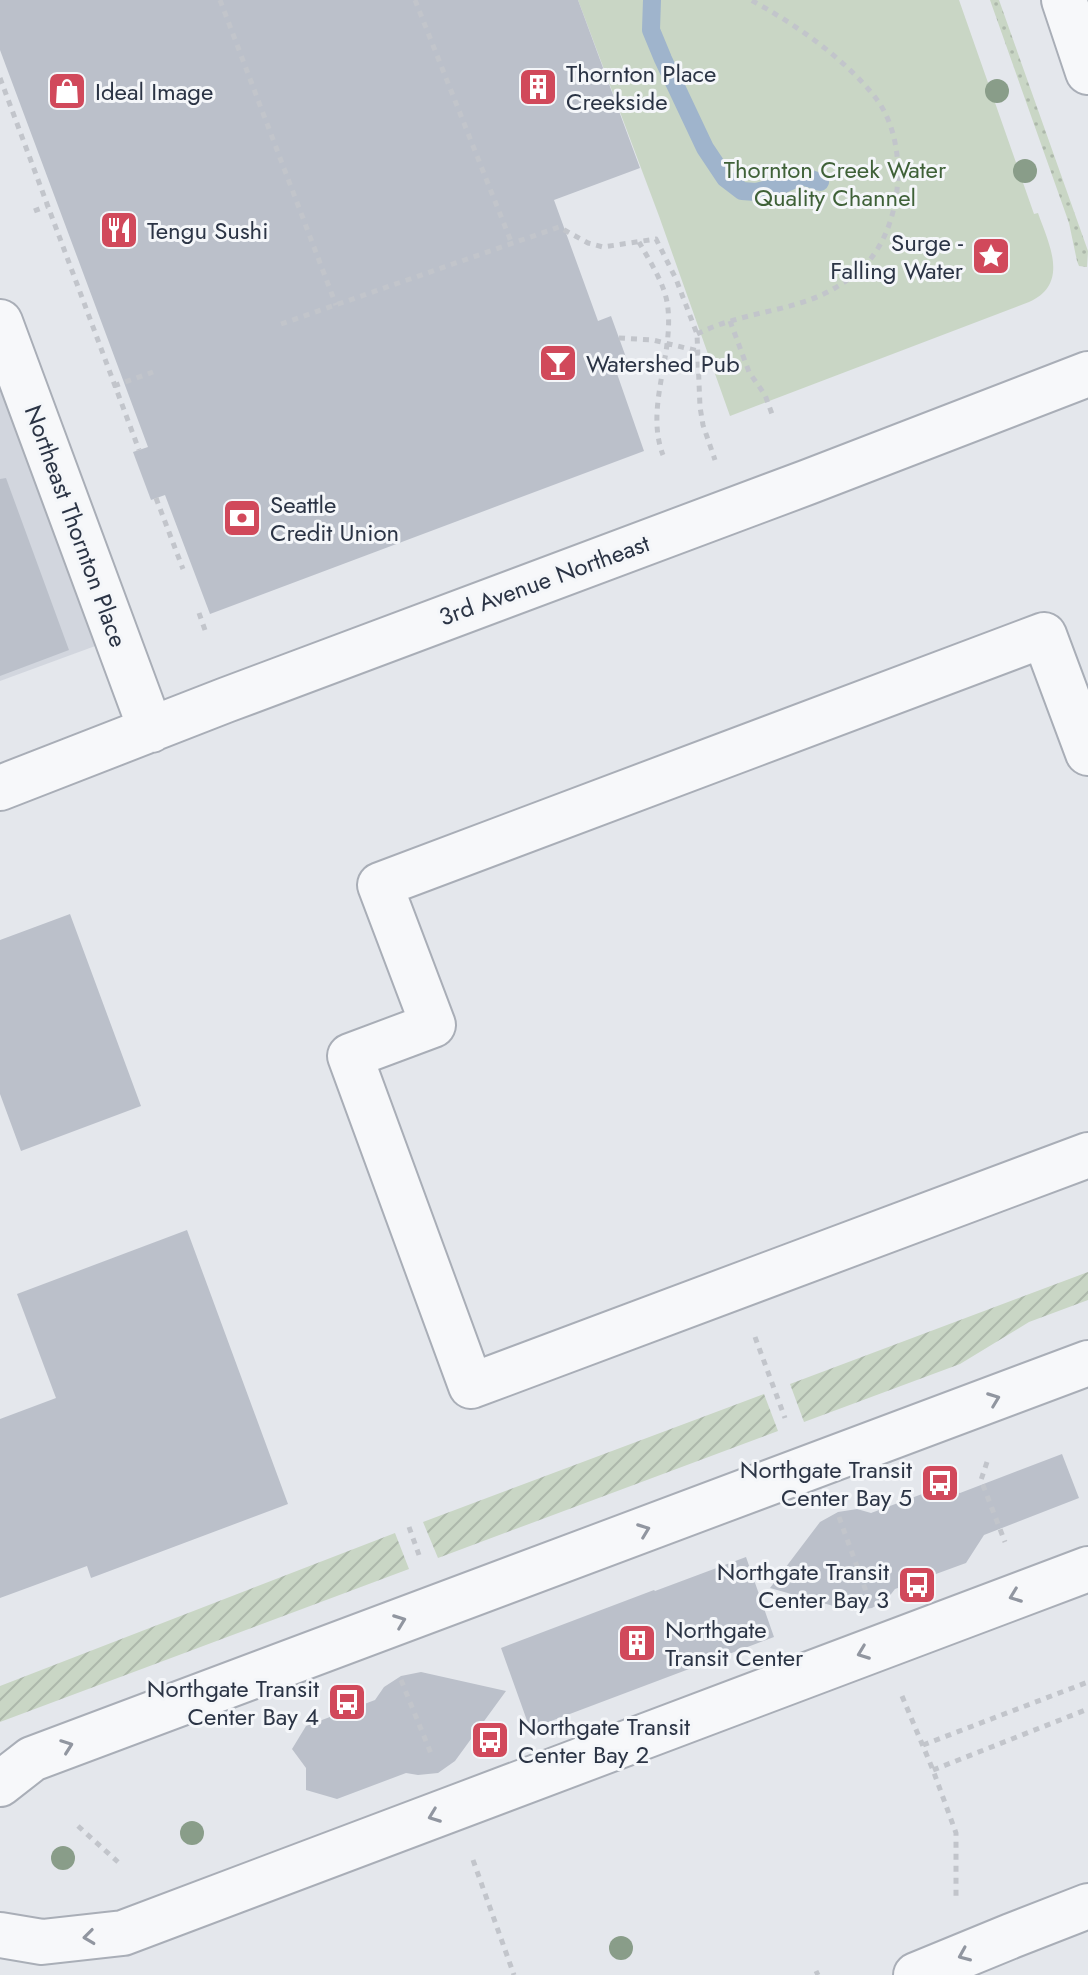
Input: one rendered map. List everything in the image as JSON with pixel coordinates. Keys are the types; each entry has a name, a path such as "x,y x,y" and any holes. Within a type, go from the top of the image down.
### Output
{"street":[{"path":"1064,0 1088,72"},
{"name":"Northeast Thornton Place","path":"0,322 151,730"},
{"name":"3rd Avenue Northeast","path":"0,788 1088,374"},
{"path":"1088,753 1044,635 380,885 433,1025 350,1056 471,1386 1088,1155"},
{"path":"0,1784 32,1759 1088,1363"},
{"path":"0,1935 42,1942 123,1933 1088,1569"},
{"path":"916,1975 1088,1906"}],"path":[{"path":"220,0 336,305"},
{"path":"415,0 512,244"},
{"path":"697,334 730,321 811,300 836,288 872,258 894,214 898,185 897,157 892,130 875,98 842,63 774,12 751,0"},
{"path":"0,78 139,450"},
{"path":"34,211 47,206"},
{"path":"281,324 559,227 588,243 603,247 656,239 676,279 697,334 700,407 715,460"},
{"path":"639,242 659,280 668,308 667,343 656,427 663,455"},
{"path":"730,321 749,372 765,395 772,414"},
{"path":"619,338 643,338 698,351"},
{"path":"114,386 153,372"},
{"path":"156,498 183,569"},
{"path":"199,613 205,630"},
{"path":"750,1324 785,1419"},
{"path":"988,1458 981,1480 1007,1547"},
{"path":"838,1512 867,1596"},
{"path":"409,1527 419,1556"},
{"path":"398,1673 433,1758"},
{"path":"923,1745 1088,1682"},
{"path":"899,1687 956,1833 957,1909"},
{"path":"933,1770 1088,1709"},
{"path":"78,1826 118,1862"},
{"path":"473,1860 514,1975"}],"shaded area":[{"path":"0,322 117,638 0,681"}],"green space":[{"name":"Thornton Creek Water Quality Channel","path":"578,0 959,0 1034,214 1038,213 1047,237 1053,262 1049,285 1029,302 730,416"},
{"path":"990,0 999,0 1088,251 1087,267 1079,266 1077,261 1069,223"},
{"path":"1088,1272 1088,1300 1029,1322 960,1364 804,1422 790,1384"},
{"path":"764,1394 778,1431 438,1558 423,1522"},
{"path":"395,1533 409,1569 0,1722 0,1686"}],"building":[{"path":"0,0 578,0 640,168 554,200 598,321 611,316 627,360 614,365 644,451 210,614 165,495 151,500 133,452 148,447 0,50"},
{"path":"6,478 69,650 0,676 0,479"},
{"path":"70,914 141,1106 21,1151 0,1094 0,940"},
{"path":"187,1230 288,1504 91,1578 87,1566 0,1598 0,1419 56,1398 17,1294"},
{"path":"1062,1454 1079,1498 984,1535 966,1563 895,1589 888,1598 872,1608 851,1611 770,1588 820,1522 838,1512 857,1509 871,1513 941,1487 960,1493"},
{"path":"746,1557 774,1637 530,1729 501,1648"},
{"path":"421,1672 506,1691 455,1761 438,1773 406,1773 337,1799 306,1790 306,1768 292,1749 306,1726 375,1700 384,1687 401,1676"}],"waterway":[{"path":"652,0 651,30 705,148 725,178 742,191 756,192 802,176 820,182"}],"place":[{"name":"Thornton Place Creekside","path":"538,87"},
{"name":"Ideal Image","path":"67,91"},
{"name":"Tengu Sushi","path":"119,230"},
{"name":"Surge - Falling Water","path":"991,256"},
{"name":"Watershed Pub","path":"558,363"},
{"name":"Seattle Credit Union","path":"242,518"},
{"name":"Northgate Transit Center Bay 5","path":"940,1483"},
{"name":"Northgate Transit Center Bay 3","path":"917,1585"},
{"name":"Northgate Transit Center","path":"637,1643"},
{"name":"Northgate Transit Center Bay 4","path":"347,1702"},
{"name":"Northgate Transit Center Bay 2","path":"490,1740"}]}
